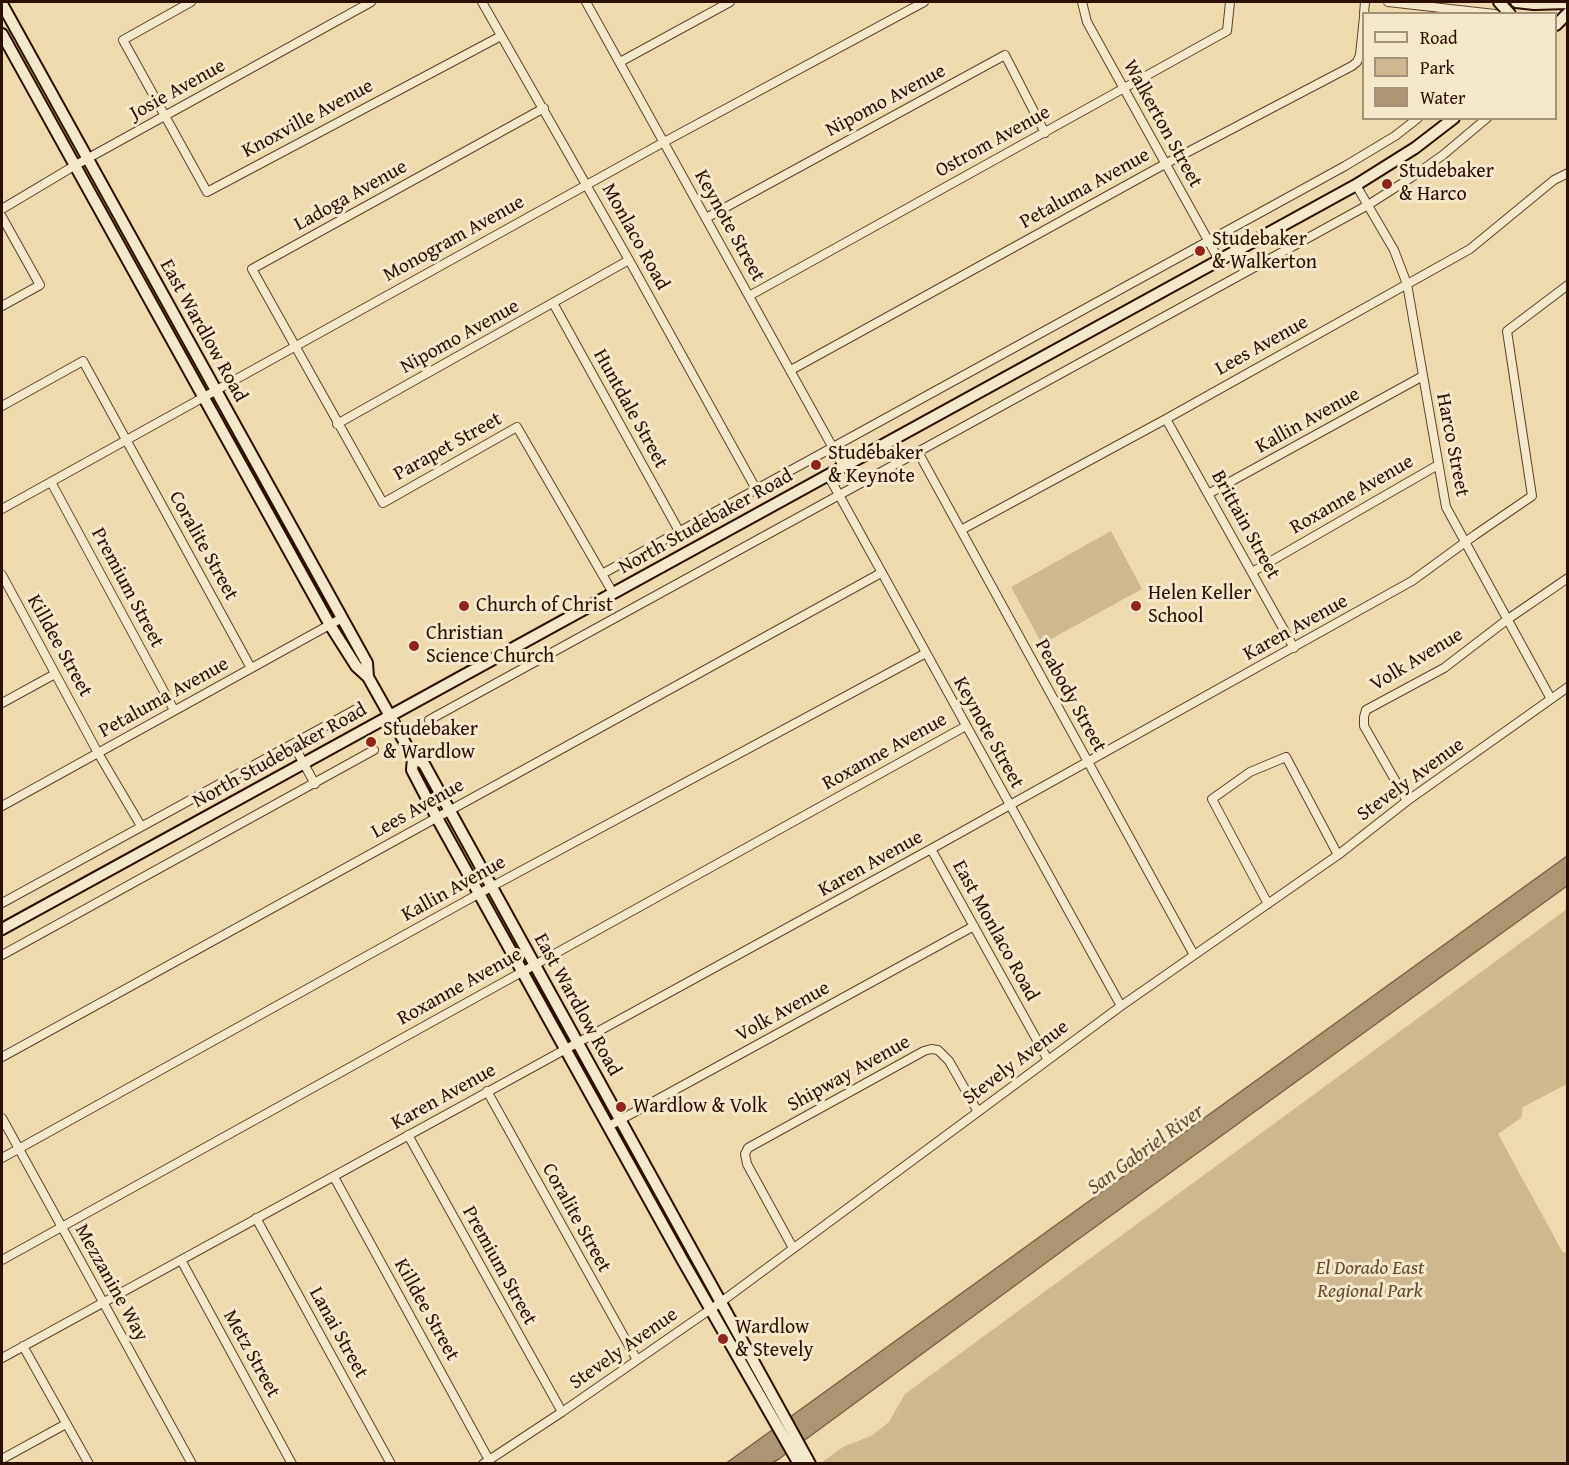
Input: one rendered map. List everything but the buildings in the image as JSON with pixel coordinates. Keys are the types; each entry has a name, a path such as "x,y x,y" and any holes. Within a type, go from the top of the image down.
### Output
{"main road":[{"path":"1516,2 1561,3"},
{"path":"1547,12 1561,3"},
{"name":"East Wardlow Road","path":"4,4 87,159 367,663 368,677"},
{"path":"1557,24 1568,13"},
{"name":"East Wardlow Road","path":"2,34 330,625 356,666 368,677 413,757 424,764 620,1120 716,1305"},
{"name":"North Studebaker Road","path":"2,929 1356,185 1415,148 1451,120"},
{"name":"East Wardlow Road","path":"413,757 412,770 437,818 566,1050 776,1412 810,1464"},
{"name":"East Wardlow Road","path":"776,1412 799,1464"}],"street":[{"path":"165,116 123,40 191,2"},
{"name":"Josie Avenue","path":"2,209 75,165 371,2"},
{"name":"Monlaco Road","path":"482,2 587,184 756,489"},
{"name":"Keynote Street","path":"586,2 843,466"},
{"path":"620,62 730,2"},
{"name":"Monogram Avenue","path":"2,509 587,184 924,2"},
{"name":"Walkerton Street","path":"1082,2 1087,22 1219,260"},
{"name":"Ostrom Avenue","path":"749,296 1227,31 1230,2"},
{"path":"1388,2 1477,12"},
{"name":"Petaluma Avenue","path":"791,370 1165,164 1352,66 1358,62 1362,35"},
{"name":"Knoxville Avenue","path":"165,116 207,192 501,36"},
{"name":"Nipomo Avenue","path":"706,218 1005,55 1046,132"},
{"name":"Ladoga Avenue","path":"294,347 252,269 544,108"},
{"name":"North Studebaker Road","path":"602,574 1345,166 1395,136 1415,120"},
{"name":"North Studebaker Road","path":"429,720 1368,205 1436,161 1485,120"},
{"name":"Lees Avenue","path":"961,530 1166,419 1470,249 1554,180 1568,173"},
{"name":"Harco Street","path":"1356,185 1394,250 1407,284 1446,507 1551,699"},
{"path":"2,217 40,285 2,306"},
{"name":"Nipomo Avenue","path":"338,424 629,260"},
{"name":"Karen Avenue","path":"2,1358 1088,763 1412,581 1532,496 1507,331 1568,285"},
{"name":"Huntdale Street","path":"553,303 679,531"},
{"name":"Parapet Street","path":"294,347 382,503 517,427 613,593"},
{"path":"2,406 83,361 126,440"},
{"name":"Kallin Avenue","path":"1208,494 1423,376"},
{"name":"Brittain Street","path":"1166,419 1294,648"},
{"name":"Coralite Street","path":"126,440 251,668"},
{"name":"Peabody Street","path":"918,452 1194,955"},
{"name":"Roxanne Avenue","path":"1252,572 1438,465"},
{"name":"Keynote Street","path":"828,475 1121,1006"},
{"name":"Premium Street","path":"51,482 174,710"},
{"name":"Lees Avenue","path":"2,1057 881,573"},
{"name":"Killdee Street","path":"2,575 98,753 141,826"},
{"name":"Volk Avenue","path":"1407,801 1364,726 1366,710 1444,668 1508,619 1568,578"},
{"name":"Petaluma Avenue","path":"2,806 342,618"},
{"name":"Kallin Avenue","path":"2,1158 491,887 926,653"},
{"path":"2,703 55,674"},
{"name":"Stevely Avenue","path":"486,1462 716,1305 1121,1006 1338,855 1407,801 1568,687"},
{"name":"North Studebaker Road","path":"2,903 360,707"},
{"name":"Roxanne Avenue","path":"2,1260 966,726"},
{"path":"293,744 315,784"},
{"name":"North Studebaker Road","path":"2,955 374,750"},
{"path":"1268,904 1212,799 1250,772 1286,757 1338,855"},
{"name":"East Monlaco Road","path":"931,849 1048,1060"},
{"name":"Volk Avenue","path":"609,1126 974,926"},
{"name":"Shipway Avenue","path":"793,1248 747,1164 745,1154 748,1148 931,1049 938,1050 950,1061 978,1112"},
{"name":"Coralite Street","path":"487,1091 637,1360"},
{"name":"Mezzanine Way","path":"2,1118 192,1464"},
{"name":"Premium Street","path":"408,1135 562,1412"},
{"name":"Killdee Street","path":"334,1177 486,1462"},
{"name":"Lanai Street","path":"256,1218 391,1464"},
{"name":"Metz Street","path":"181,1260 292,1464"},
{"path":"23,1346 89,1464"},
{"path":"2,1459 66,1424"}],"green space":[{"path":"1111,531 1142,589 1042,644 1011,587"},
{"name":"El Dorado East Regional Park","path":"1567,909 1567,1084 1523,1107 1521,1118 1498,1134 1563,1253 1567,1251 1567,1463 821,1463 843,1447 871,1436 889,1422 905,1394"}],"water":[{"name":"San Gabriel River","path":"1567,856 1567,886 779,1459 772,1463 725,1464"}],"place":[{"name":"Studebaker & Harco","path":"1387,184"},
{"name":"Studebaker & Walkerton","path":"1200,251"},
{"name":"Studebaker & Keynote","path":"816,465"},
{"name":"Church of Christ","path":"464,606"},
{"name":"Helen Keller School","path":"1136,606"},
{"name":"Christian Science Church","path":"414,646"},
{"name":"Studebaker & Wardlow","path":"371,742"},
{"name":"Wardlow & Volk","path":"621,1107"},
{"name":"Wardlow & Stevely","path":"723,1339"}]}
